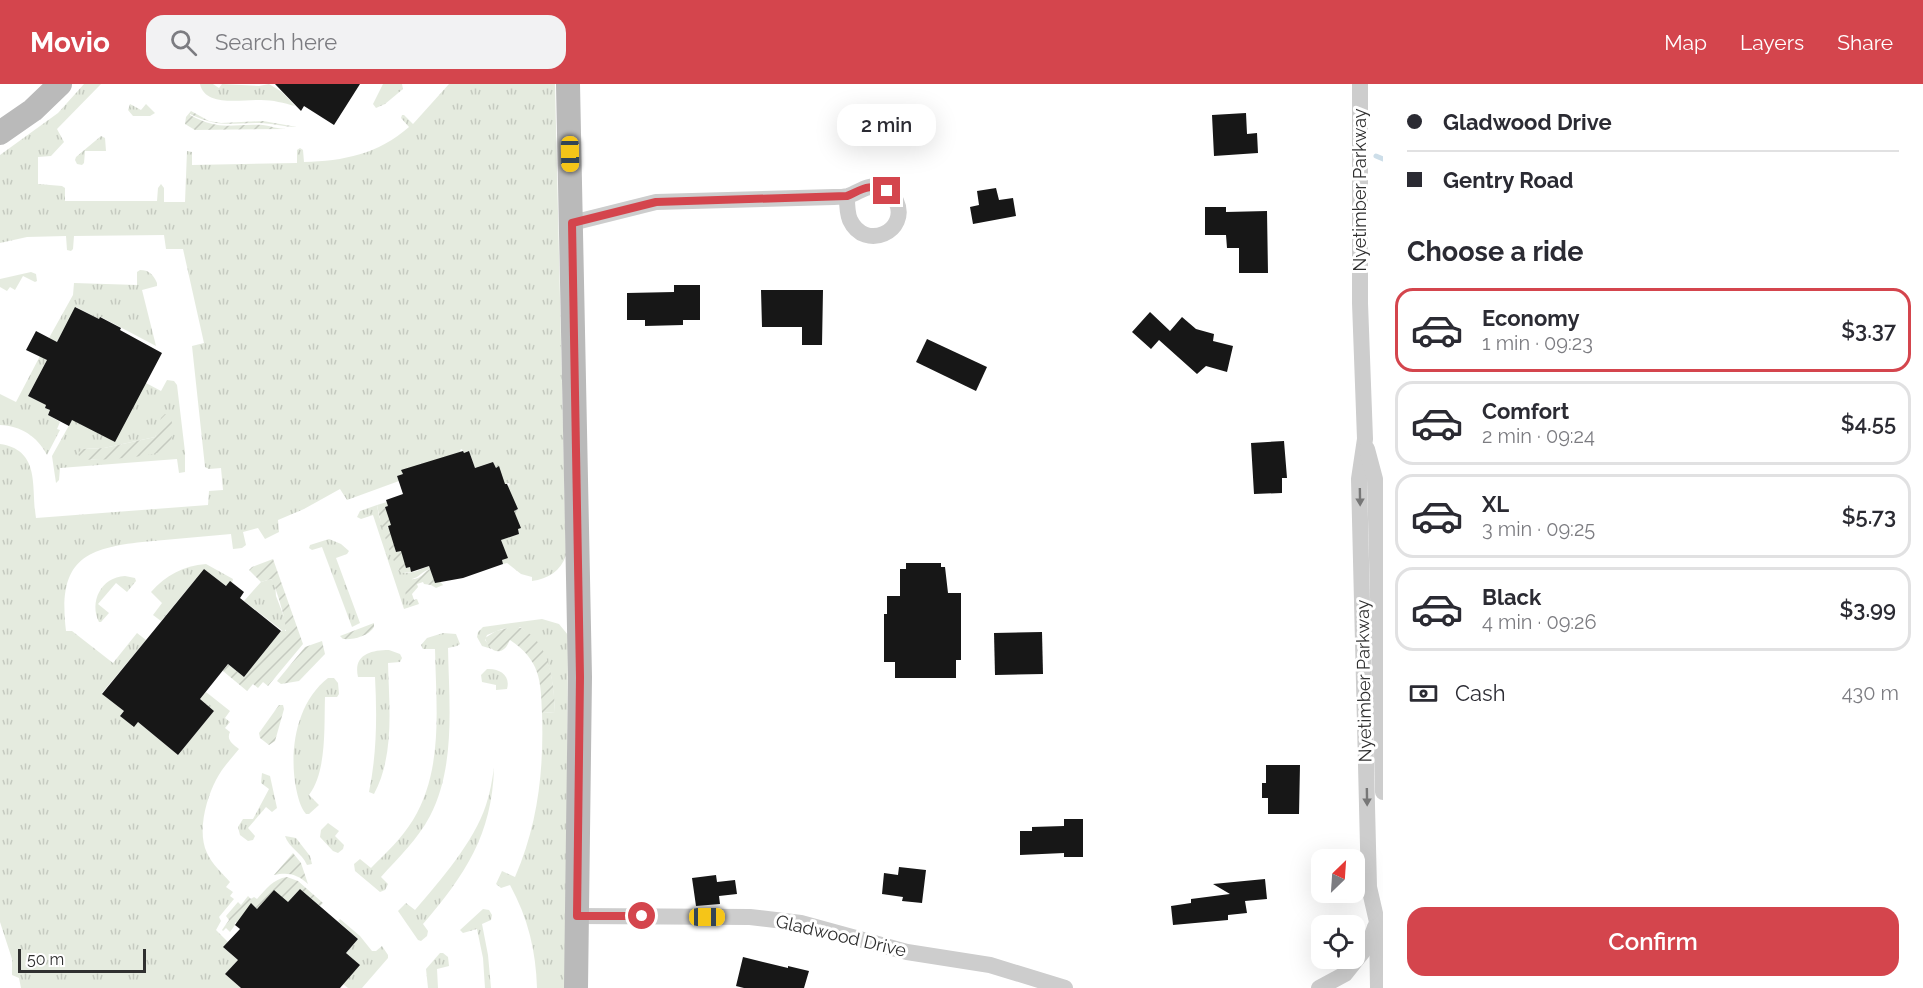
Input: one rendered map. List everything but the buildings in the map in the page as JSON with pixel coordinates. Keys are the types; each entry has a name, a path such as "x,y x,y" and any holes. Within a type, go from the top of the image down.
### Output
{"main road":[{"path":"0,133 33,110 60,84"},
{"path":"568,84 580,677 576,988"}],"street":[{"name":"Nyetimber Parkway","path":"1360,84 1358,168 1365,439 1359,479 1369,876 1370,896 1377,922 1378,988"},
{"path":"572,223 656,202 847,196"},
{"name":"Nyetimber Parkway","path":"1365,439 1375,479 1383,792"},
{"name":"Nyetimber Parkway","path":"1377,922 1383,903"},
{"name":"Gladwood Drive","path":"577,916 750,917 801,923 907,952 990,965 1065,988"},
{"path":"1318,988 1346,974 1369,944 1377,922"}],"green space":[{"path":"84,84 101,84 57,129 64,142 51,156 38,157 38,184 62,186 65,188 65,201 157,201 158,188 161,184 164,188 164,202 185,202 187,151 192,152 192,165 297,163 297,150 300,148 303,150 304,162 347,158 373,150 397,136 409,127 401,118 402,115 413,124 449,84 555,84 566,555 561,566 548,576 532,581 532,577 521,574 507,563 503,564 502,560 507,557 501,540 519,534 518,529 520,528 511,512 518,509 503,488 510,485 509,483 502,485 498,467 496,468 493,462 475,468 469,451 464,453 462,449 461,453 446,459 443,456 444,459 423,467 421,463 421,468 402,471 403,474 397,476 399,481 347,500 340,489 278,520 279,532 265,539 258,528 243,532 246,545 242,548 233,549 231,534 130,544 110,547 94,553 81,560 72,572 64,606 66,631 72,631 113,663 137,633 146,640 102,693 124,711 120,716 135,721 133,727 138,722 178,755 214,711 200,699 206,692 230,711 225,718 230,722 225,728 230,732 231,742 239,749 212,788 204,816 203,835 209,857 230,882 226,887 233,892 230,896 234,899 219,917 221,921 216,930 228,942 224,948 238,960 225,974 241,988 21,988 19,978 12,975 12,959 0,922 0,444 13,448 28,462 32,472 36,518 208,505 209,491 223,490 221,468 205,467 192,346 204,343 183,249 166,249 164,235 74,236 71,251 67,250 66,236 27,237 0,243 0,155 58,113"},
{"path":"200,84 213,84 219,88 222,84 259,86 269,84 282,92 295,106 265,100 226,101 217,99 203,92"},
{"path":"383,84 402,84 403,89 385,104 376,108 373,104"},
{"path":"130,104 141,110 146,104 155,113 150,116 133,116 128,110"},
{"path":"191,111 209,121 190,115 219,125 263,125 286,129 195,130 185,124 186,117"},
{"path":"209,121 221,123 263,121 297,127 264,123 232,124 217,123"},
{"path":"101,136 105,138 106,151 85,151 84,163 77,164 76,157"},
{"path":"140,270 150,273 157,283 157,286 142,290 156,346 101,317 99,319 76,307 57,342 49,338 73,295 74,283 137,285 137,272"},
{"path":"31,272 36,274 37,281 23,276 15,290 10,287 7,291 0,287 0,279"},
{"path":"40,356 47,360 28,396 46,405 45,408 50,410 48,415 60,422 57,429 60,430 47,455 28,433 15,427 0,425 0,394 16,402"},
{"path":"167,380 174,381 177,385 185,452 185,472 179,473 177,459 60,468 59,480 56,483 52,456 72,420 146,383 161,391","holes":["158,430 155,453 91,460 82,449 104,448 155,437"]},
{"path":"165,414 170,416 172,429 170,444 164,451 111,459 80,458 78,453 82,449 104,448 155,437 161,418"},
{"path":"387,502 388,506 385,507 389,508 394,524 387,527 395,526 403,547 395,550 396,552 403,550 406,568 410,567 411,572 402,573 386,542 377,505"},
{"path":"377,505 399,570 410,573 429,566 430,569 412,579 407,599 410,607 404,609 373,515 361,519 357,517 360,511"},
{"path":"329,539 341,544 349,551 336,558 360,623 352,627 322,547 312,550 309,548 310,545"},
{"path":"273,559 303,644 268,686 263,682 258,688 253,684 247,691 223,671 228,664 244,677 281,631 286,631 285,620 271,579 261,582 249,570"},
{"path":"206,564 233,579 232,583 226,586 204,569 161,621 153,615 162,603 151,592 157,586 182,569"},
{"path":"430,569 443,585 436,588 423,582 417,584 418,587 412,594 414,600 417,599 419,604 410,607 406,585"},
{"path":"125,576 135,578 136,581 127,592 116,583 98,604 109,613 99,622 95,607 99,592 109,581"},
{"path":"271,579 275,584 276,596 286,622 287,628 284,632 244,601 261,582"},
{"path":"542,619 559,624 568,635 566,988 537,988 533,948 522,910 510,885 501,888 496,884 502,871 515,877 529,837 538,796 542,755 542,713 555,712 551,675 538,644 520,627 502,629 487,635 485,640 492,649 482,646 477,637 483,627"},
{"path":"374,623 372,630 360,637 343,639 340,636"},
{"path":"516,626 536,640 548,662 555,712 542,713 537,672 528,655 510,640 501,651 492,649 486,641 485,638 496,631"},
{"path":"443,633 456,634 460,644 448,648 450,712 444,776 430,816 414,840 381,877 388,884 385,890 380,892 355,871 354,864 360,859 371,868 404,833 423,800 434,759 437,715 435,649 423,649 421,645 427,638"},
{"path":"322,641 325,654 299,681 281,684 277,681 305,647"},
{"path":"389,650 400,654 402,658 400,662 388,663 390,713 388,746 381,779 374,794 369,792 376,734 375,677 358,677 357,670 364,655"},
{"path":"487,669 496,670 506,676 507,689 496,690 496,685 482,682 481,675"},
{"path":"328,678 334,678 338,683 339,694 337,697 325,697 322,761 315,785 309,795 319,805 306,814 301,805 294,774 297,728 317,688"},
{"path":"279,705 283,705 284,709 275,741 269,745 260,738 259,733"},
{"path":"494,768 488,814 482,834 452,888 423,924 428,931 427,936 421,941 418,940 398,911 406,903 415,910 465,847 481,819 490,791"},
{"path":"262,773 270,776 277,808 272,812 266,807 248,828 255,836 253,840 248,841 240,835 238,827 243,819 253,819 269,789 261,783"},
{"path":"328,823 339,831 335,836 344,845 338,853 333,851 320,837 321,830"},
{"path":"285,836 296,838 310,856 312,864 307,865"},
{"path":"293,853 301,863 308,884 292,875 274,875"},
{"path":"287,877 298,881 323,903 320,906 300,889 288,902 257,909 251,904 241,928 235,922 230,932 226,928 222,930 229,920 226,916 238,902 241,905 248,896 251,899 254,897 257,899 274,882"},
{"path":"483,909 489,910 492,915 491,920 482,924 491,988 485,988 483,958 477,929 463,933 460,930"},
{"path":"340,919 360,936 372,951 382,946 388,955 388,958 362,988 348,988 343,984 359,965 346,953 358,939 338,921"},
{"path":"440,953 448,957 449,966 437,969 438,988 428,988 426,969"}],"waterway":[{"path":"1376,156 1383,159"}],"route":[{"path":"642,916 577,916 580,677 572,223 656,202 847,196 868,187 878,186 887,191"}]}
